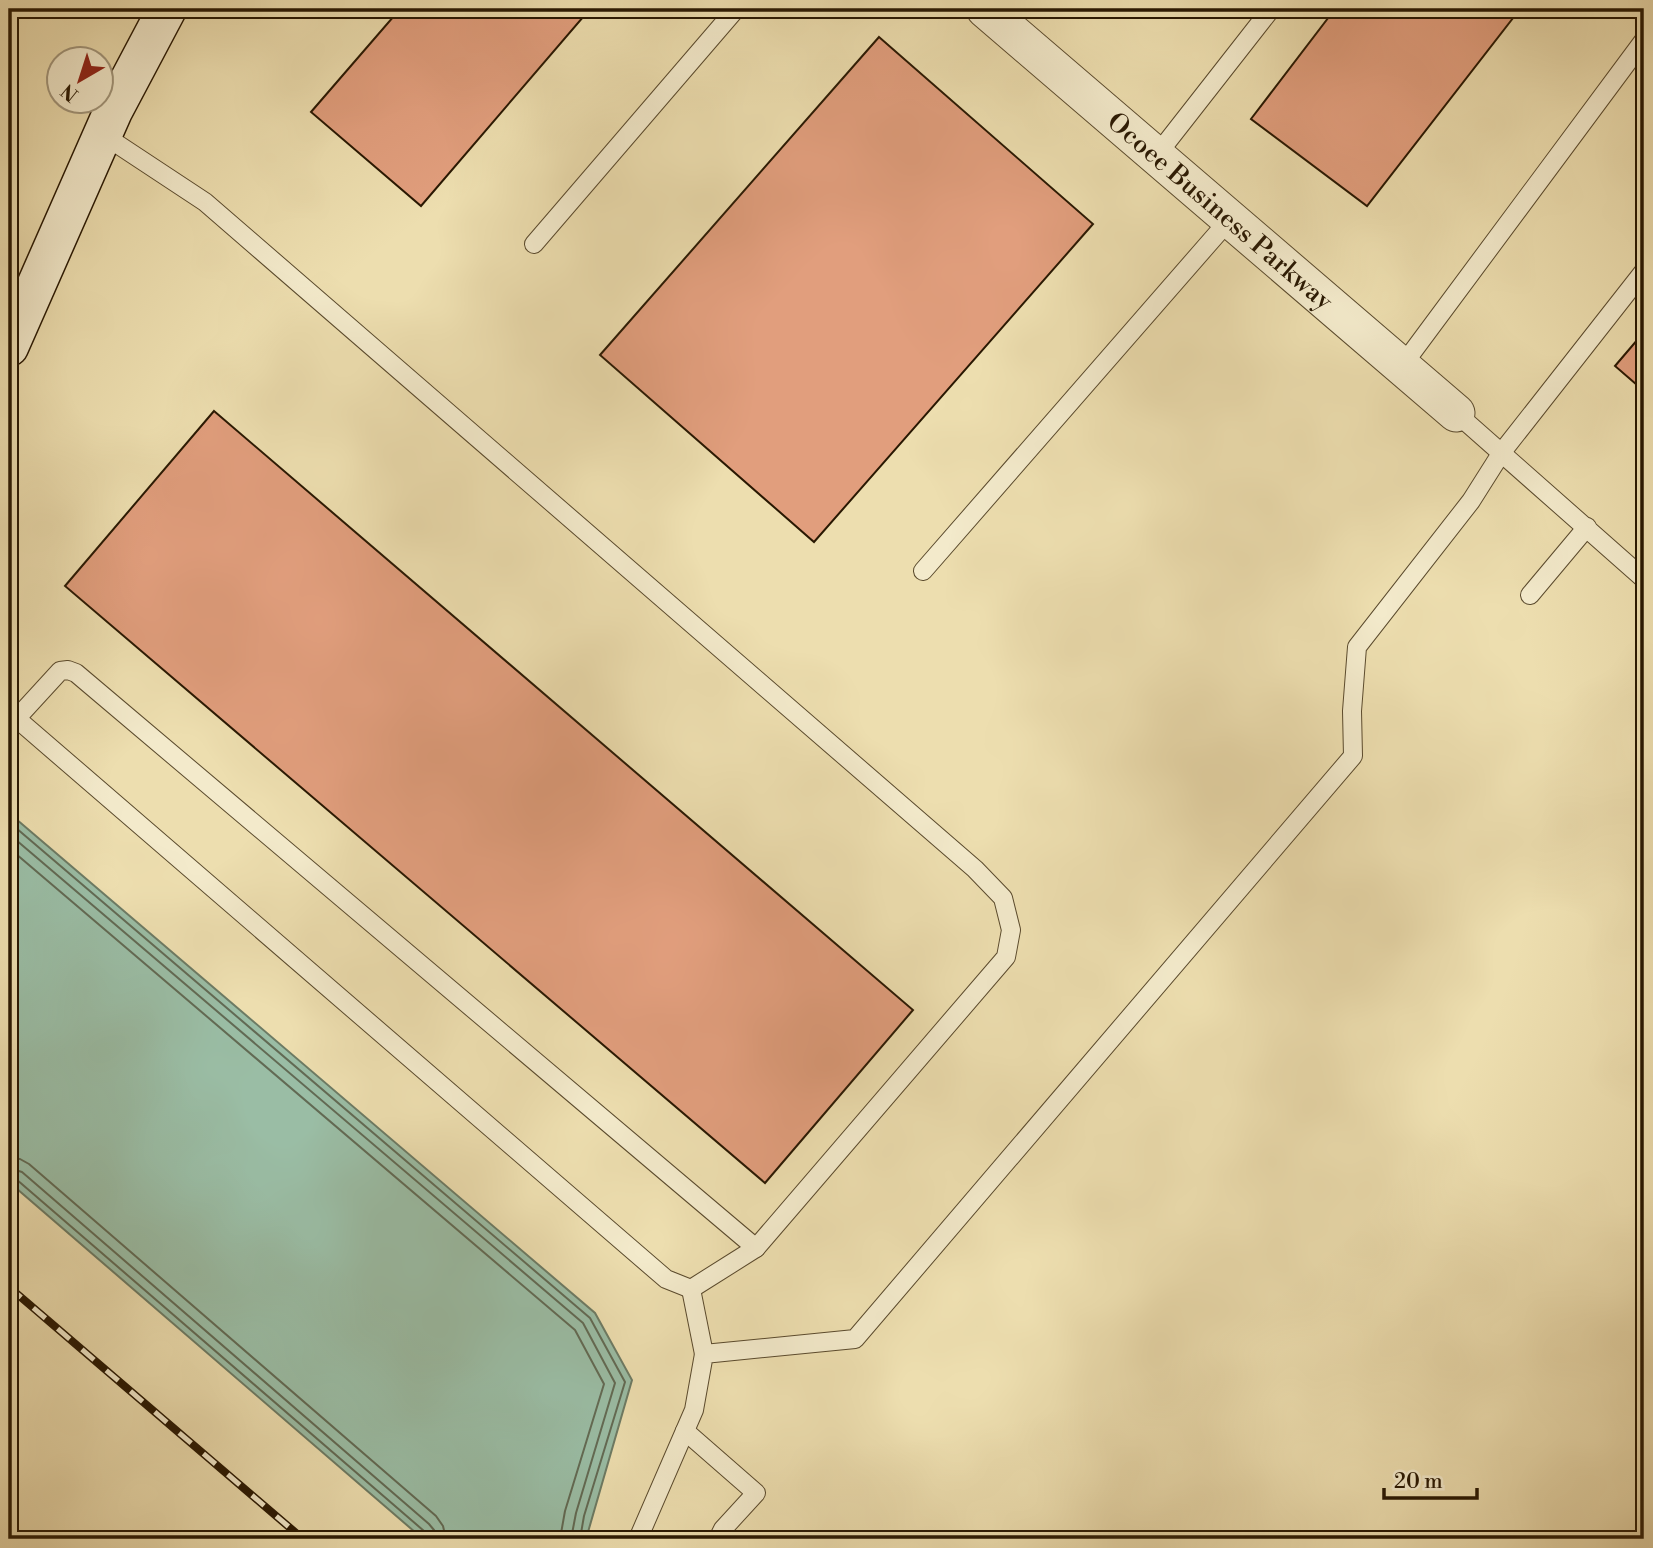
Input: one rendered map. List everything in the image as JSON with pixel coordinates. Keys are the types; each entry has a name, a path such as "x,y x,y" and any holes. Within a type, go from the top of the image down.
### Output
{"main road":[{"path":"9,348 102,135 167,9"}],"street":[{"name":"Ocoee Business Parkway","path":"985,9 1456,413"}],"lane":[{"path":"534,244 736,9"},
{"path":"1156,156 1271,9"},
{"path":"1402,366 1644,40"},
{"path":"102,135 205,202 965,860 1003,898 1011,930 1006,957 757,1248 691,1289"},
{"path":"923,571 1230,219"},
{"path":"704,1354 855,1339 1353,756 1352,711 1357,647 1471,501 1502,452 1644,271"},
{"path":"1456,413 1644,579"},
{"path":"1530,595 1587,527"},
{"path":"691,1289 666,1279 13,716 60,671 76,673 757,1248"},
{"path":"638,1539 694,1410 704,1354 691,1289"},
{"path":"685,1431 756,1493 723,1529 718,1539"}],"water":[{"path":"9,813 595,1313 632,1380 586,1539 423,1539 9,1182"}],"building":[{"path":"400,9 590,9 421,206 311,112"},
{"path":"1335,9 1520,9 1367,206 1251,119"},
{"path":"879,37 1093,224 814,542 600,355"},
{"path":"1644,332 1644,391 1615,366"},
{"path":"214,411 913,1010 765,1183 65,586"}],"railway":[{"path":"9,1287 303,1539"}]}
